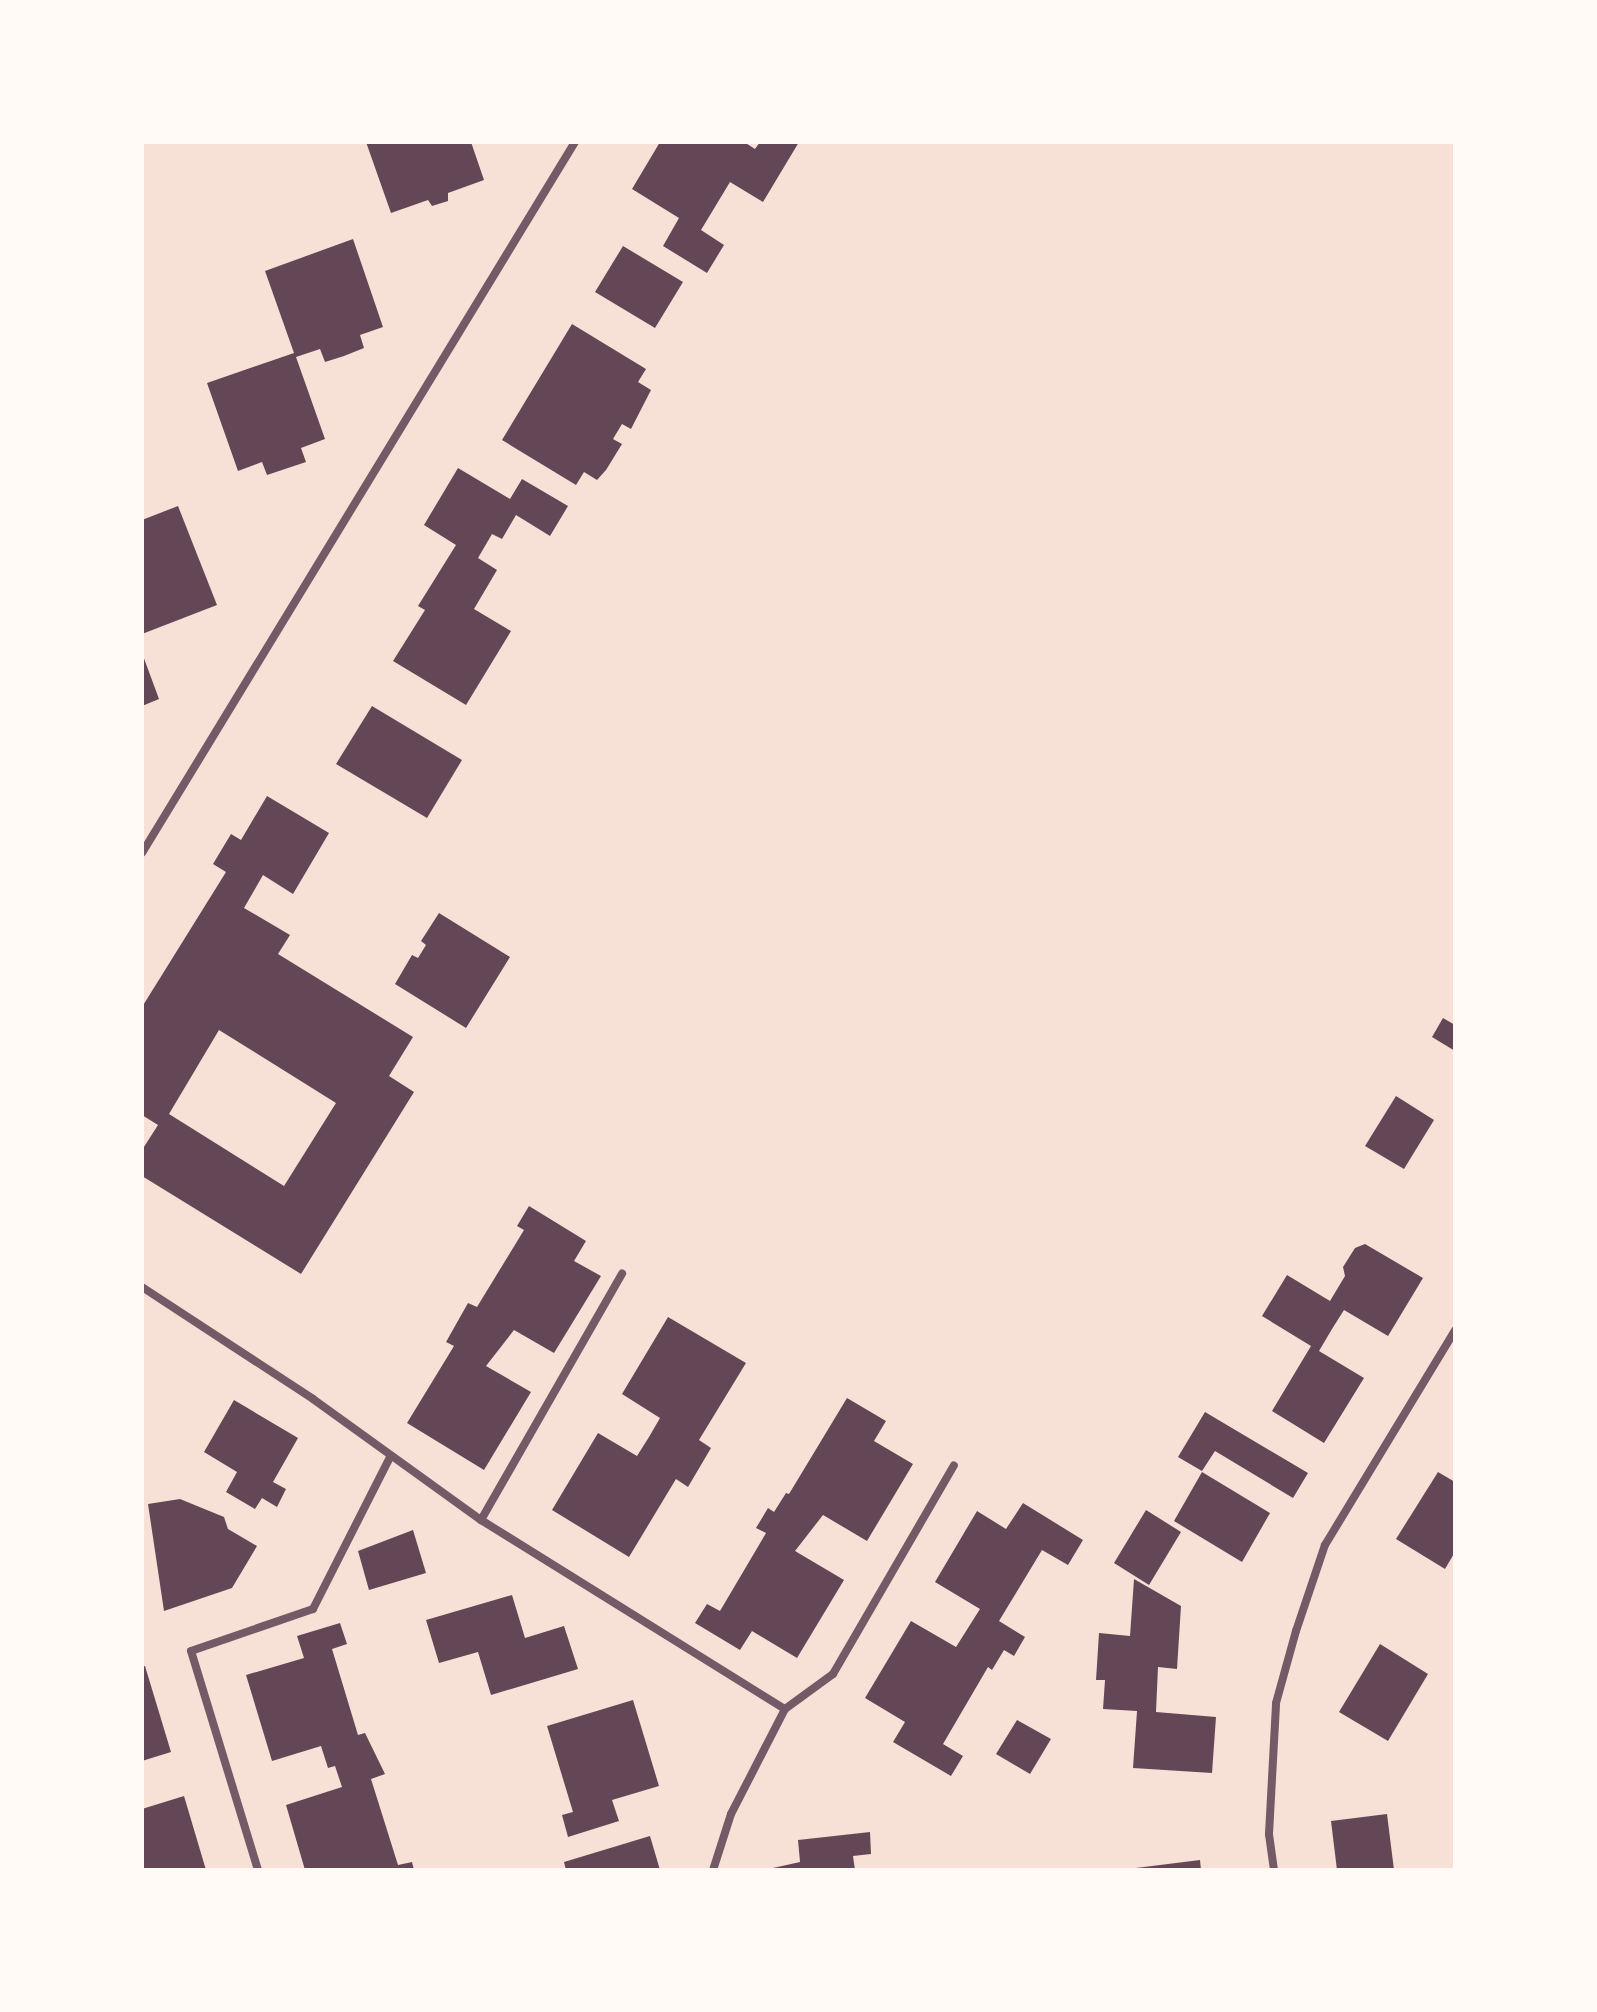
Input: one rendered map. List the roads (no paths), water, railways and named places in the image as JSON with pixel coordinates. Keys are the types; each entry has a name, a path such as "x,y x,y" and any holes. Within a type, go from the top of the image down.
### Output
{"street":[{"path":"142,853 575,142"},
{"path":"481,1520 622,1274"},
{"path":"142,1287 313,1399 481,1520 785,1709"},
{"path":"1274,1870 1269,1834 1276,1703 1296,1631 1325,1545 1455,1330"},
{"path":"258,1870 191,1651 313,1609 390,1457"},
{"path":"713,1870 731,1814 785,1709 833,1674 954,1465"}]}
